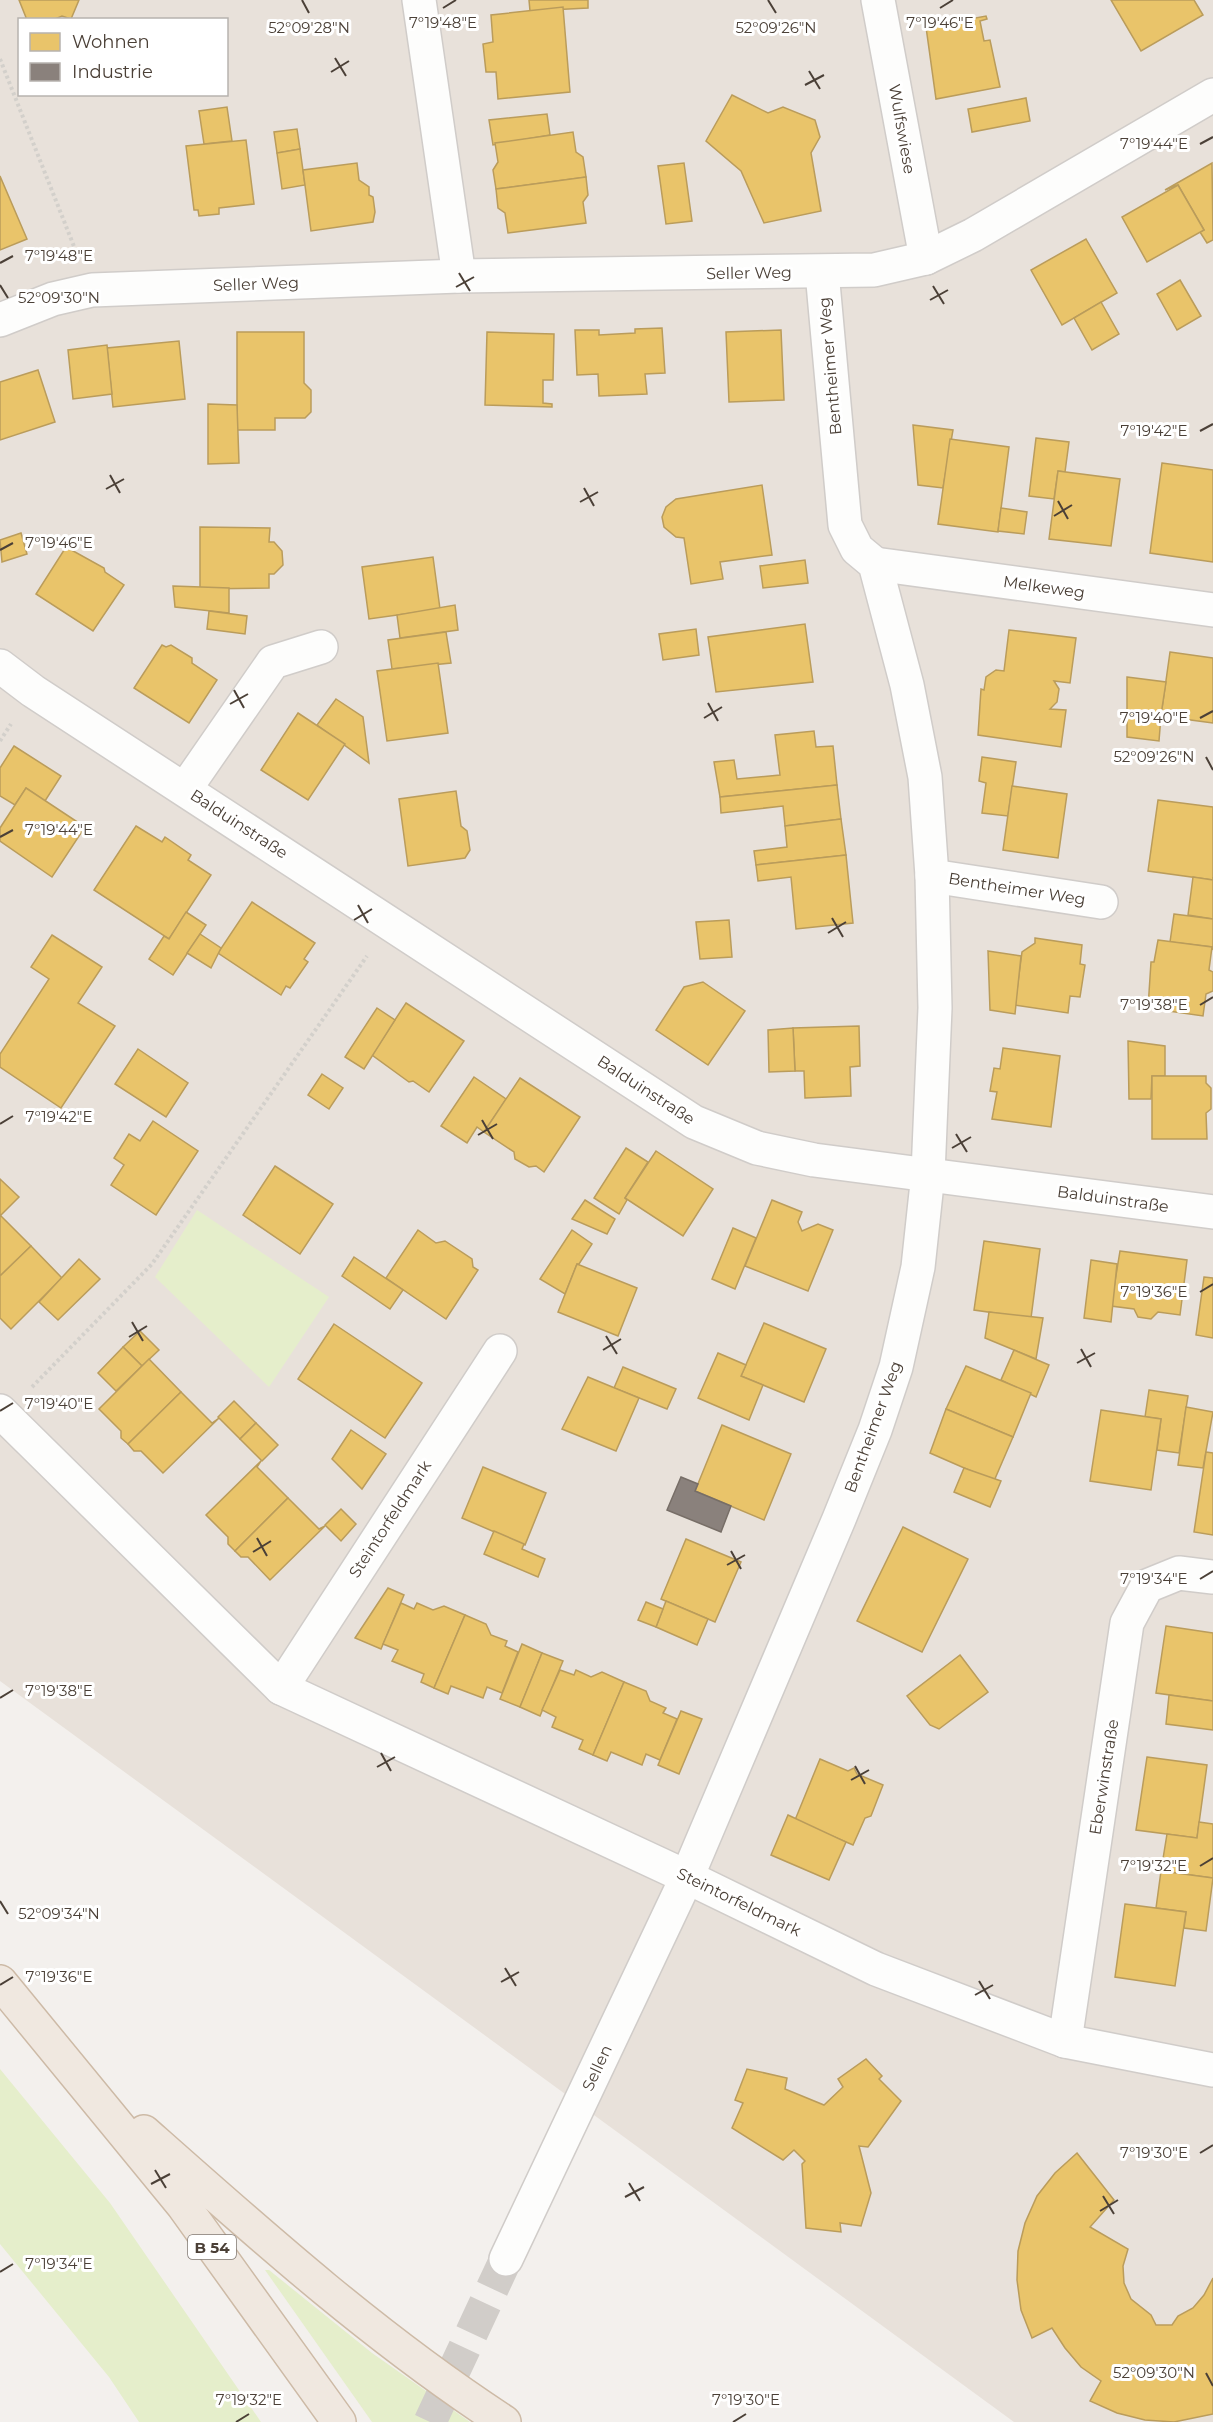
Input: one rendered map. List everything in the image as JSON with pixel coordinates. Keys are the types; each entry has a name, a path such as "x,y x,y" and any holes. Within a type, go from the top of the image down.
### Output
{"highway":[{"name":"B 54","path":"0,1982 80,2076 183,2205 339,2422"},
{"path":"80,2076 369,2325 424,2368 504,2422"}],"street":[{"path":"419,0 459,276"},
{"name":"Wulfswiese","path":"878,0 926,258"},
{"name":"Bentheimer Weg","path":"687,1877 875,1430 896,1367 918,1267 928,1174 935,1008 932,876 925,777 907,685 875,564 857,549 845,525 822,272 874,270 926,258 973,235 1213,95"},
{"name":"Seller Weg","path":"0,320 53,298 92,290 459,276 822,272"},
{"name":"Melkeweg","path":"875,564 1213,610"},
{"name":"Balduinstraße","path":"185,789 273,663 321,647"},
{"name":"Balduinstraße","path":"0,666 33,691 694,1122 757,1148 814,1160 1213,1212"},
{"name":"Bentheimer Weg","path":"932,876 1101,902"},
{"name":"Steintorfeldmark","path":"280,1688 500,1351"},
{"name":"Steintorfeldmark","path":"2,1413 280,1688 687,1877 876,1969 1065,2041 1213,2070"},
{"name":"Eberwinstraße","path":"1065,2041 1127,1623 1147,1586 1179,1573 1213,1577"},
{"name":"Sellen","path":"506,2259 687,1877"}],"path":[{"path":"0,59 92,290"},
{"path":"2,1413 152,1264 390,923"}],"shaded area":[{"path":"0,0 1213,0 1213,2422 1014,2422 0,1681"}],"green space":[{"path":"197,1210 329,1297 269,1387 155,1277"},
{"path":"0,2069 110,2203 261,2422 139,2422 109,2377 0,2244"},
{"path":"265,2270 269,2270 372,2353 470,2422 372,2422"}],"building: Wohnen":[{"path":"19,0 79,0 71,18 62,16 26,18"},
{"path":"529,0 588,0 588,8 530,11"},
{"path":"1111,0 1194,0 1203,15 1141,51"},
{"path":"563,7 570,92 498,99 496,72 486,72 483,44 493,42 491,15"},
{"path":"986,16 987,19 980,21 984,41 990,40 1000,87 936,99 926,27"},
{"path":"732,95 768,113 783,107 815,120 820,137 811,153 821,211 764,223 741,171 706,141"},
{"path":"1026,98 1030,121 972,132 968,109"},
{"path":"227,107 232,141 204,144 199,111"},
{"path":"547,114 550,135 493,145 489,120"},
{"path":"297,129 300,149 277,153 274,132"},
{"path":"573,132 576,152 583,157 586,177 496,189 493,170 498,162 495,143"},
{"path":"246,140 254,204 219,208 219,214 199,216 198,210 194,210 186,146"},
{"path":"300,149 305,185 282,189 277,153"},
{"path":"357,163 359,180 369,187 369,195 373,197 375,212 373,222 311,231 303,170"},
{"path":"684,163 692,221 666,224 658,166"},
{"path":"1212,163 1213,240 1207,243 1200,232 1204,230 1178,185 1165,190"},
{"path":"0,176 27,239 0,250"},
{"path":"586,177 588,195 583,202 586,223 508,233 505,213 498,208 496,189"},
{"path":"1178,185 1204,230 1147,262 1122,217"},
{"path":"1086,239 1117,293 1062,325 1031,270"},
{"path":"1180,280 1201,316 1177,330 1157,294"},
{"path":"1101,302 1119,334 1092,350 1074,318"},
{"path":"662,328 665,373 645,374 647,394 599,396 598,374 577,375 575,330 599,330 599,335 635,333 635,329"},
{"path":"781,330 784,400 729,402 726,332"},
{"path":"237,332 304,332 304,383 311,390 311,412 305,418 275,418 275,430 237,430"},
{"path":"487,332 554,334 553,380 543,380 543,403 552,404 552,407 485,405"},
{"path":"179,341 185,399 113,407 107,348"},
{"path":"107,345 112,394 73,399 68,350"},
{"path":"38,370 55,422 0,440 0,382"},
{"path":"208,404 237,405 239,463 208,464"},
{"path":"913,425 953,430 943,488 918,485"},
{"path":"1036,438 1069,442 1065,472 1058,471 1054,499 1029,496"},
{"path":"950,439 1009,447 998,532 938,524"},
{"path":"1162,463 1213,470 1213,562 1150,553"},
{"path":"1058,471 1120,479 1111,546 1049,539"},
{"path":"762,485 772,555 720,562 723,579 691,584 684,538 676,537 664,527 662,517 666,507 676,499"},
{"path":"1001,508 1027,512 1024,534 998,531"},
{"path":"200,527 270,528 269,542 274,542 282,551 283,565 274,574 269,574 269,588 200,589"},
{"path":"21,533 27,554 2,562 0,540"},
{"path":"66,547 104,568 105,572 124,585 93,631 36,594"},
{"path":"433,557 440,609 369,619 362,567"},
{"path":"805,560 808,583 763,588 760,566"},
{"path":"173,586 229,588 229,613 175,607"},
{"path":"455,605 458,630 400,638 397,615"},
{"path":"209,611 247,616 245,634 207,629"},
{"path":"805,624 813,682 716,692 708,637"},
{"path":"696,629 699,655 663,660 659,634"},
{"path":"1009,630 1076,638 1070,683 1054,681 1059,689 1057,702 1050,709 1066,710 1061,747 978,735 981,689 984,690 986,677 996,670 1004,671"},
{"path":"446,632 451,663 392,669 388,640"},
{"path":"162,645 166,647 171,645 192,658 192,663 217,680 189,723 134,688"},
{"path":"1170,652 1213,658 1213,723 1161,716"},
{"path":"438,663 448,733 387,741 377,671"},
{"path":"1127,677 1166,682 1160,721 1127,717"},
{"path":"336,699 363,717 369,763 317,725"},
{"path":"298,713 345,744 308,800 261,770"},
{"path":"1161,716 1159,741 1127,737 1127,717 1160,721"},
{"path":"814,731 816,747 833,746 837,785 720,797 714,762 734,760 737,779 780,775 775,735"},
{"path":"14,746 61,776 45,801 26,788 15,805 0,796 0,768"},
{"path":"982,757 1016,762 1008,816 982,813 986,783 979,781"},
{"path":"837,785 841,819 785,826 783,806 721,813 720,797"},
{"path":"1012,786 1067,794 1058,858 1003,850"},
{"path":"26,788 85,827 52,877 0,841 0,828"},
{"path":"456,791 461,826 467,831 470,850 465,858 408,866 399,799"},
{"path":"1158,800 1213,807 1213,880 1148,871"},
{"path":"841,819 846,855 756,865 754,851 787,847 785,826"},
{"path":"136,826 162,842 165,837 191,855 188,860 211,875 169,939 94,890"},
{"path":"846,855 853,923 796,929 791,877 758,881 756,865"},
{"path":"1193,877 1213,880 1213,919 1188,915"},
{"path":"252,902 315,943 304,959 308,962 290,988 286,986 281,995 218,953"},
{"path":"186,912 206,925 173,975 149,959 164,936 169,939"},
{"path":"1174,914 1213,919 1213,950 1212,947 1170,942"},
{"path":"729,920 732,957 700,959 696,922"},
{"path":"200,934 221,948 211,968 187,953"},
{"path":"52,935 102,967 78,1003 115,1026 61,1108 0,1067 0,1054 49,979 31,967"},
{"path":"1035,938 1082,945 1080,964 1085,965 1080,997 1070,996 1068,1013 1015,1005 1022,952 1035,943"},
{"path":"1158,940 1212,947 1209,970 1213,972 1213,991 1206,994 1203,1016 1148,1008 1151,962 1154,962"},
{"path":"988,951 1021,956 1015,1014 990,1010"},
{"path":"703,982 745,1011 708,1065 656,1030 684,987"},
{"path":"406,1003 464,1041 429,1092 413,1081 409,1082 372,1055"},
{"path":"377,1008 395,1020 364,1069 345,1057"},
{"path":"859,1026 860,1066 850,1067 851,1096 805,1098 804,1071 795,1071 793,1028"},
{"path":"793,1028 795,1071 769,1072 768,1030"},
{"path":"1128,1041 1165,1046 1165,1076 1152,1076 1151,1099 1129,1099"},
{"path":"1003,1048 1060,1056 1051,1127 992,1119 997,1092 990,1091 994,1068 1000,1069"},
{"path":"138,1049 188,1083 166,1117 115,1084"},
{"path":"322,1074 343,1088 329,1109 308,1095"},
{"path":"1152,1076 1206,1076 1206,1083 1211,1088 1211,1109 1206,1113 1207,1139 1152,1139"},
{"path":"474,1077 506,1099 484,1132 477,1127 467,1143 441,1126"},
{"path":"520,1078 580,1117 544,1172 536,1166 529,1167 515,1159 514,1152 484,1132"},
{"path":"153,1121 198,1151 156,1215 111,1185 124,1165 114,1158 129,1134 140,1141"},
{"path":"626,1148 648,1162 625,1198 627,1200 619,1214 594,1198"},
{"path":"656,1151 713,1189 683,1236 625,1198"},
{"path":"275,1166 333,1204 300,1254 243,1215"},
{"path":"0,1179 19,1197 0,1216"},
{"path":"585,1200 615,1219 607,1234 572,1219"},
{"path":"772,1200 802,1212 798,1222 802,1231 818,1224 833,1230 808,1291 745,1266"},
{"path":"0,1215 31,1246 0,1276"},
{"path":"733,1228 756,1238 735,1289 712,1279"},
{"path":"418,1230 436,1243 445,1241 472,1259 473,1267 478,1270 446,1319 386,1278"},
{"path":"572,1230 592,1244 577,1264 565,1294 540,1279"},
{"path":"984,1241 1040,1249 1031,1318 974,1310"},
{"path":"31,1246 62,1278 11,1329 0,1318 0,1276"},
{"path":"1120,1251 1187,1260 1180,1315 1158,1312 1151,1319 1138,1317 1134,1309 1111,1306"},
{"path":"354,1257 403,1290 390,1309 342,1276"},
{"path":"79,1259 100,1279 58,1320 39,1302"},
{"path":"1091,1260 1117,1264 1111,1322 1084,1318"},
{"path":"577,1264 637,1288 618,1336 558,1312"},
{"path":"1204,1277 1213,1278 1213,1338 1196,1335"},
{"path":"989,1312 1043,1318 1036,1359 985,1338"},
{"path":"764,1323 826,1349 804,1402 741,1376"},
{"path":"334,1324 422,1383 385,1438 298,1379"},
{"path":"140,1331 159,1350 142,1366 123,1347"},
{"path":"123,1347 142,1366 116,1391 98,1373"},
{"path":"1014,1350 1049,1365 1036,1397 1001,1380"},
{"path":"718,1353 746,1365 741,1376 763,1385 749,1420 698,1398"},
{"path":"149,1359 181,1392 128,1444 121,1438 121,1431 99,1409"},
{"path":"966,1366 1031,1393 1013,1437 946,1409"},
{"path":"623,1367 676,1389 667,1409 614,1388"},
{"path":"588,1377 639,1398 616,1451 562,1429"},
{"path":"1149,1390 1188,1396 1179,1453 1157,1450 1161,1419 1145,1417"},
{"path":"181,1392 212,1423 219,1418 163,1473 141,1451 134,1451 128,1444"},
{"path":"234,1401 256,1423 240,1439 218,1417"},
{"path":"1186,1407 1213,1412 1203,1468 1178,1465"},
{"path":"946,1409 1013,1437 994,1481 930,1453"},
{"path":"1101,1410 1161,1419 1151,1490 1090,1481"},
{"path":"256,1423 278,1445 262,1461 240,1439"},
{"path":"722,1425 791,1454 764,1520 695,1491"},
{"path":"351,1430 386,1454 362,1489 332,1459"},
{"path":"1206,1452 1213,1453 1213,1535 1194,1532"},
{"path":"261,1461 257,1467 288,1498 235,1551 228,1544 228,1537 206,1515"},
{"path":"483,1467 546,1493 525,1545 462,1518"},
{"path":"964,1468 1001,1481 990,1507 954,1492"},
{"path":"288,1498 319,1529 325,1526 270,1580 248,1557 241,1557 235,1551"},
{"path":"341,1509 356,1524 341,1541 325,1525"},
{"path":"903,1527 968,1559 922,1652 857,1621"},
{"path":"494,1531 524,1544 522,1549 545,1559 538,1577 484,1554"},
{"path":"686,1539 741,1562 715,1622 661,1599"},
{"path":"388,1588 404,1595 381,1649 355,1638"},
{"path":"666,1601 708,1619 697,1645 656,1627"},
{"path":"646,1602 663,1609 656,1627 638,1620"},
{"path":"401,1603 414,1609 417,1603 433,1610 444,1606 465,1615 434,1688 421,1682 424,1674 392,1661 398,1650 383,1644"},
{"path":"465,1615 486,1624 491,1635 507,1641 505,1646 518,1652 502,1693 487,1687 483,1698 451,1686 448,1694 434,1688"},
{"path":"1166,1626 1213,1633 1213,1701 1156,1693"},
{"path":"522,1644 542,1653 520,1707 500,1699"},
{"path":"542,1653 563,1661 540,1716 520,1707"},
{"path":"960,1655 988,1692 939,1729 930,1725 907,1696"},
{"path":"560,1670 574,1675 576,1670 591,1677 602,1672 624,1682 593,1755 579,1749 583,1740 552,1727 556,1717 542,1710"},
{"path":"624,1682 646,1691 650,1701 666,1708 663,1713 677,1719 660,1760 646,1754 642,1765 611,1752 607,1761 593,1755"},
{"path":"1169,1695 1213,1701 1213,1730 1166,1724"},
{"path":"681,1711 702,1719 679,1774 658,1765"},
{"path":"1147,1757 1207,1765 1197,1838 1136,1830"},
{"path":"820,1759 848,1771 854,1768 857,1774 883,1785 871,1816 865,1818 853,1845 795,1820"},
{"path":"788,1815 846,1842 829,1880 771,1855"},
{"path":"1199,1822 1213,1824 1213,1878 1161,1871 1167,1834 1197,1838"},
{"path":"1161,1871 1213,1878 1206,1931 1184,1928 1186,1912 1156,1908"},
{"path":"1125,1904 1186,1912 1175,1986 1115,1977"},
{"path":"866,2059 882,2076 879,2079 901,2101 868,2147 859,2146 871,2193 861,2226 840,2223 841,2232 806,2228 802,2164 805,2161 794,2150 783,2160 732,2128 743,2103 735,2100 747,2069 787,2078 785,2089 824,2105 843,2087 838,2079"},
{"path":"1077,2153 1114,2200 1090,2227 1128,2249 1123,2266 1124,2283 1131,2299 1151,2315 1156,2325 1172,2325 1178,2316 1193,2308 1204,2295 1213,2278 1213,2414 1174,2422 1145,2420 1117,2413 1090,2401 1101,2381 1081,2367 1052,2328 1032,2338 1021,2310 1017,2280 1018,2251 1025,2223 1037,2196 1055,2173"}],"building: Industrie":[{"path":"681,1477 698,1484 695,1491 731,1506 721,1532 667,1510"}],"tunnel":[{"path":"430,2422 506,2259"}]}
